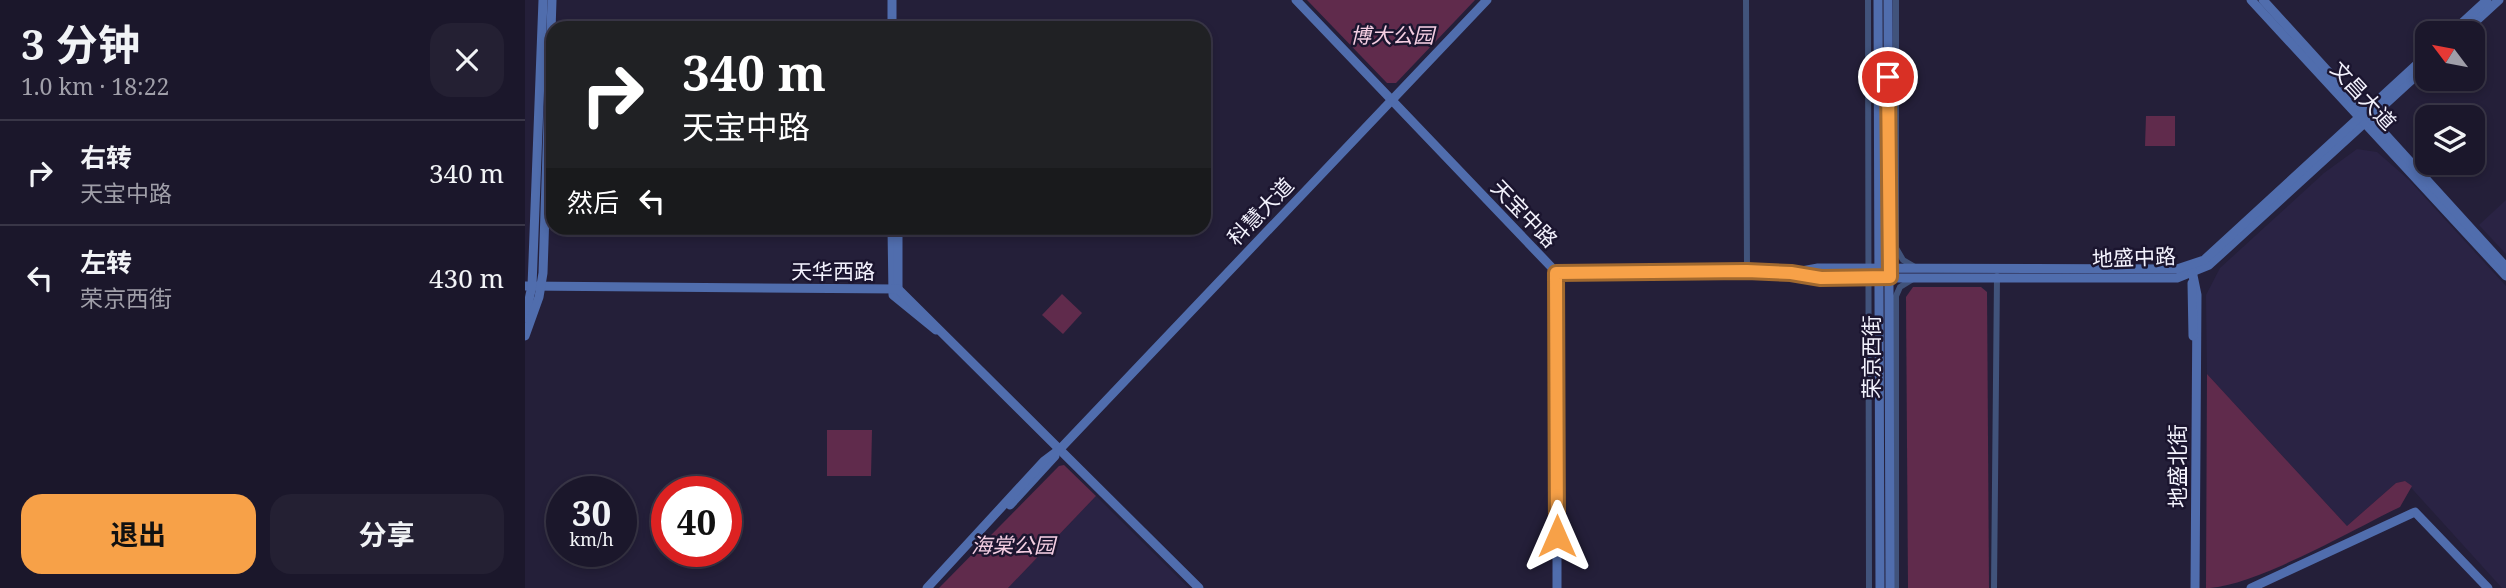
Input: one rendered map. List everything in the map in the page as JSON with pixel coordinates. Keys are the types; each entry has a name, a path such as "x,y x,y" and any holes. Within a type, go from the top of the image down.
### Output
{"street":[{"path":"525,318 531,290 543,0"},
{"path":"550,21 552,0"},
{"path":"892,0 892,21"},
{"path":"898,0 898,21"},
{"name":"天宝中路","path":"1296,0 1556,273 1791,273 1818,268 1880,273"},
{"name":"科慧大道","path":"927,588 1044,461 1060,449 1487,0"},
{"path":"1746,0 1747,271"},
{"path":"1868,0 1880,273 1869,588"},
{"name":"荣京西街","path":"1878,0 1880,588"},
{"name":"荣京西街","path":"1888,0 1880,273 1890,588"},
{"path":"1896,0 1896,248 1903,260 1917,273 1900,287 1896,296 1896,588"},
{"name":"文昌大道","path":"2251,0 2506,267"},
{"name":"文昌大道","path":"2263,0 2506,276"},
{"path":"2465,21 2487,0"},
{"path":"2476,21 2499,0"},
{"path":"2365,117 2415,67"},
{"path":"2365,117 2415,76"},
{"path":"525,336 531,290 546,83"},
{"name":"地盛中路","path":"1880,273 2177,269 2209,265 2365,117"},
{"path":"892,235 895,289"},
{"path":"895,289 898,235"},
{"name":"地盛中路","path":"1917,273 2177,278 2192,268"},
{"name":"地盛北街","path":"2192,268 2191,325 2195,345 2195,588"},
{"path":"1556,273 1557,588"},
{"path":"1994,588 1997,276"},
{"name":"天华西路","path":"531,290 895,289 1199,588"},
{"path":"2251,588 2415,512 2488,588"}],"shaded area":[{"path":"2357,149 2377,152 2409,180 2506,286 2506,588 2502,588 2405,481 2396,483 2347,526 2207,374 2206,295 2220,268 2324,173"},
{"path":"2506,200 2506,254 2479,225"},
{"path":"1096,496 1189,588 1008,588"}],"green space":[{"name":"博大公园","path":"1307,0 1475,0 1396,83 1387,83"},
{"path":"2146,116 2175,116 2175,146 2145,146"},
{"path":"1913,287 1981,287 1987,292 1989,588 1908,588 1906,297"},
{"path":"1062,294 1082,313 1063,334 1042,315"},
{"path":"2207,374 2347,526 2396,483 2405,481 2412,486 2400,507 2275,568 2226,585 2206,588"},
{"path":"827,430 872,430 871,476 827,476"},
{"name":"海棠公园","path":"1064,465 1096,496 1008,588 939,588 1059,466"}],"route":[{"path":"1557,536 1556,273 1747,271 1791,273 1821,278 1890,277 1888,77"}]}
